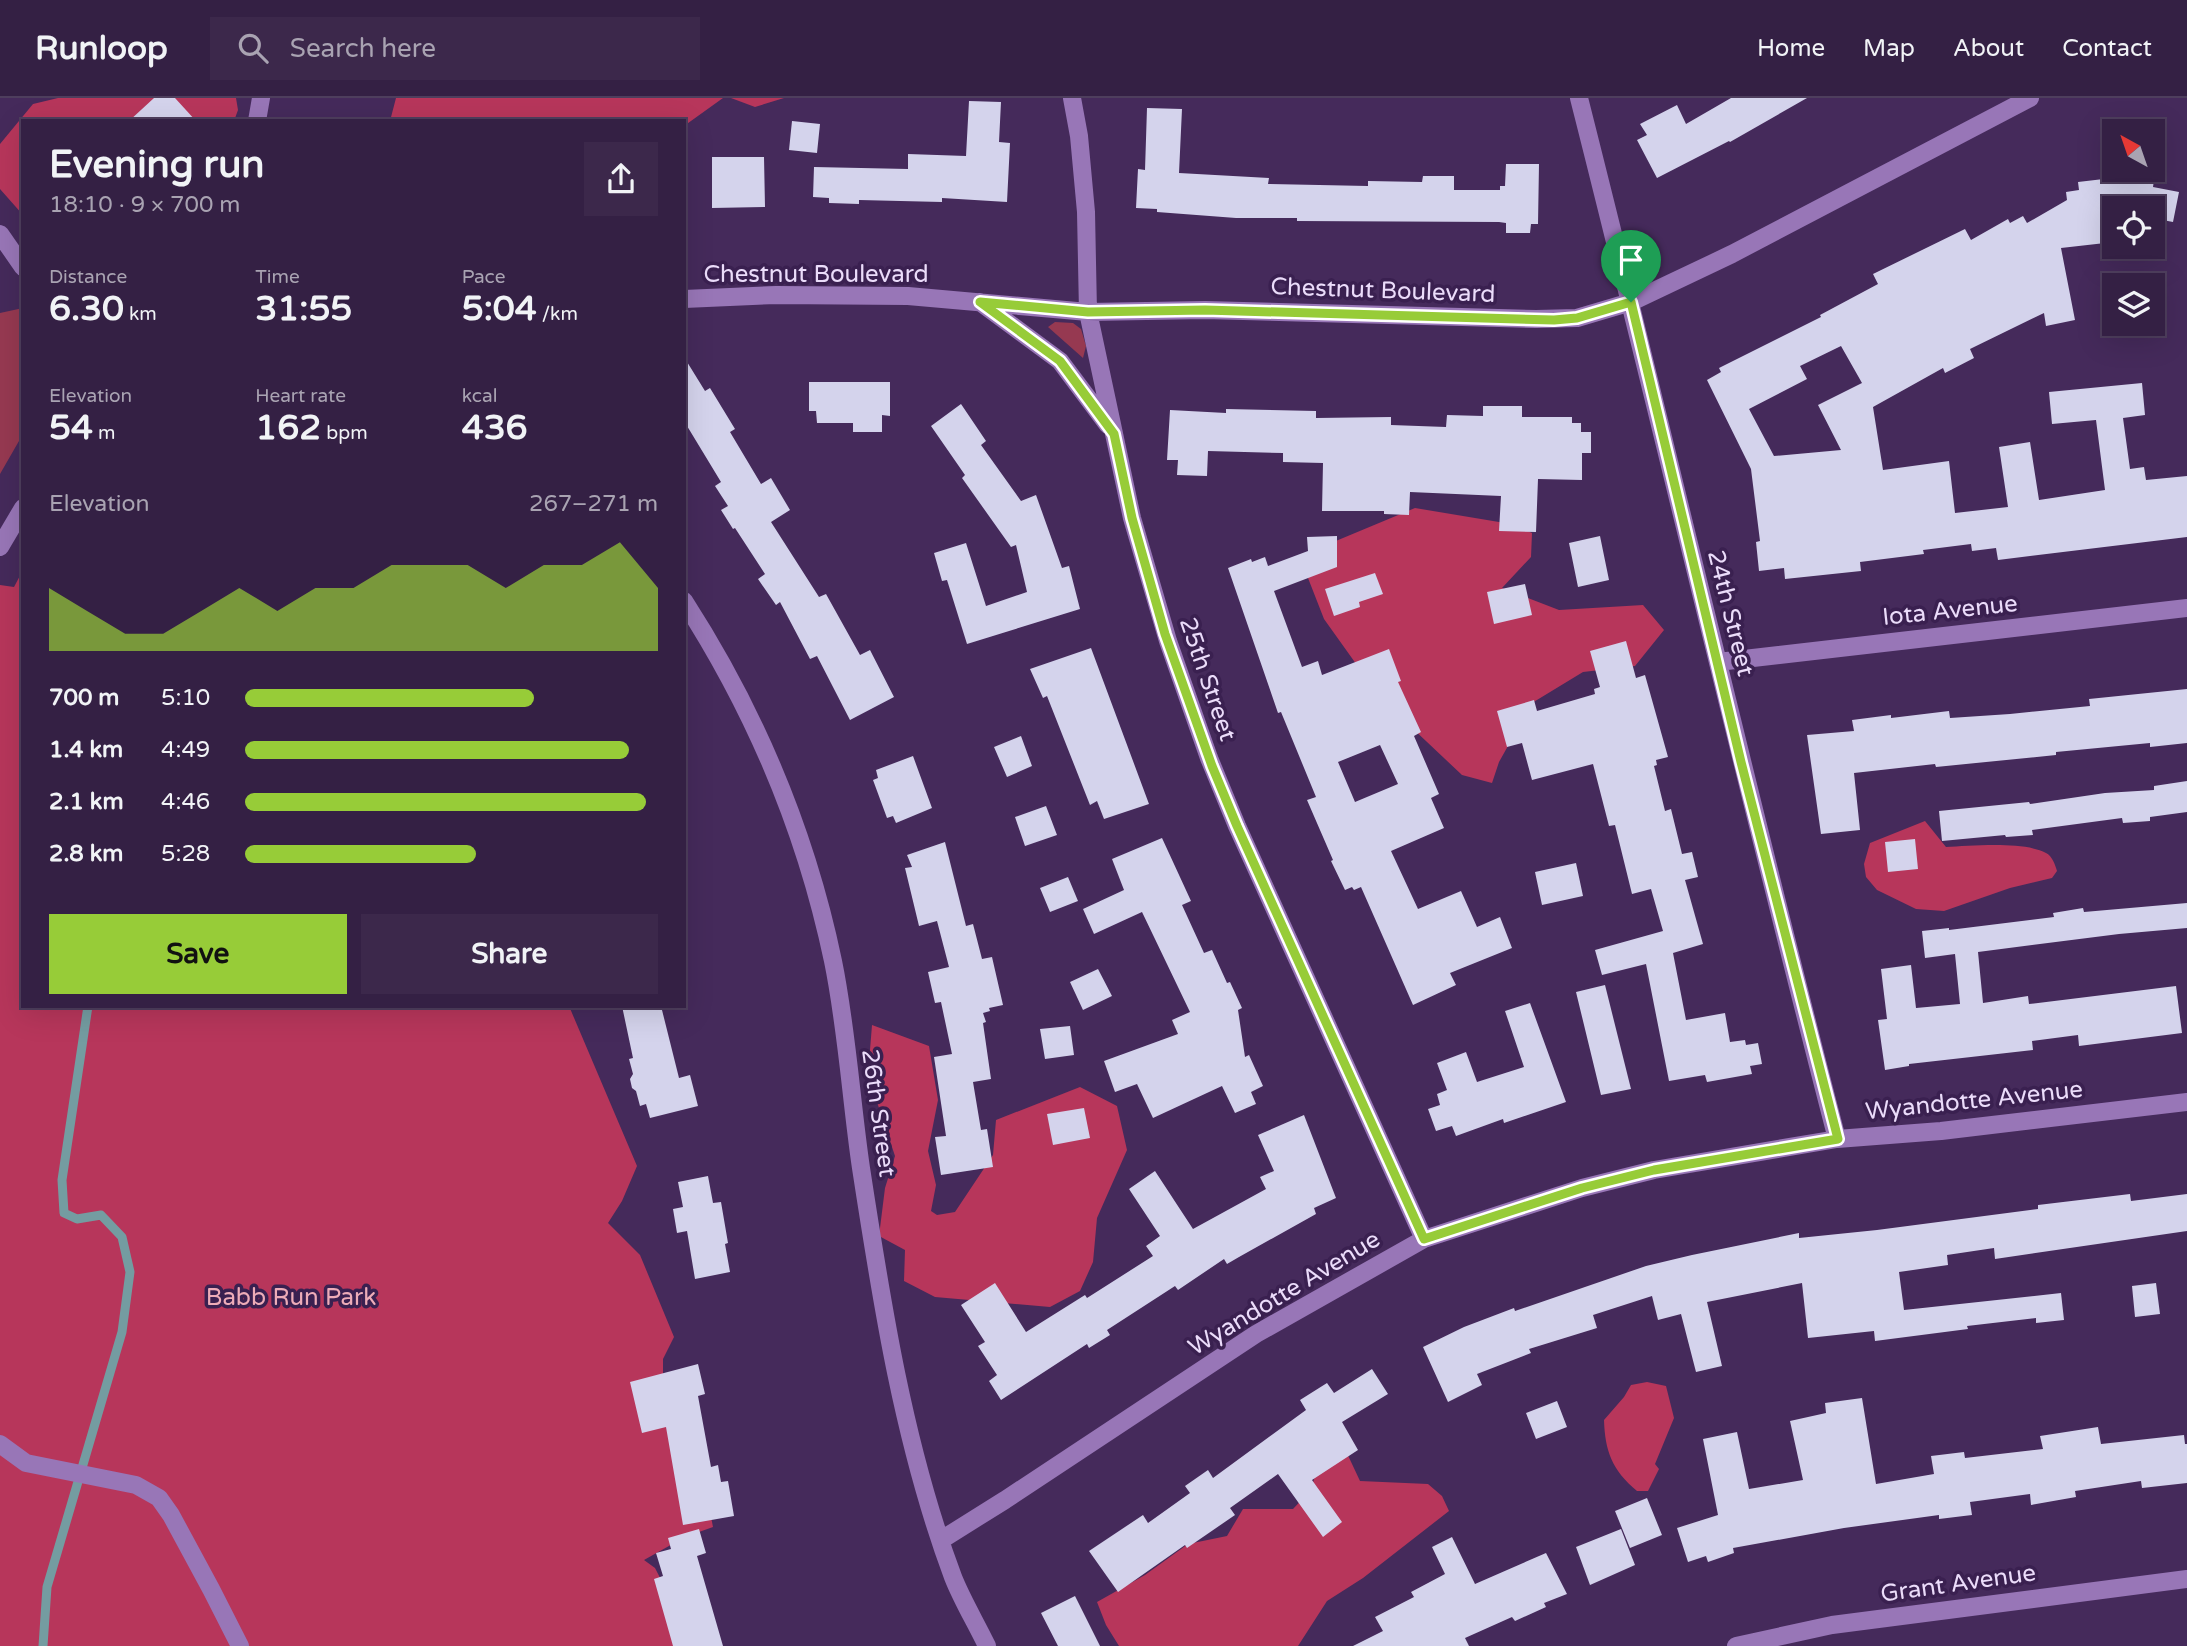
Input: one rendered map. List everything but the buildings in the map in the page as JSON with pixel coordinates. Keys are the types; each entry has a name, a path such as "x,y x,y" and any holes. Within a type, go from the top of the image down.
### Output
{"street":[{"path":"257,119 261,98"},
{"name":"25th Street","path":"1072,98 1079,136 1086,212 1088,312 1132,518 1158,608 1212,766 1252,862 1424,1239"},
{"name":"24th Street","path":"1579,98 1773,891 1838,1139"},
{"name":"Chestnut Boulevard","path":"686,299 776,295 895,295 1088,312 1205,310 1554,320 1577,318 1631,302 1732,254 2030,98"},
{"path":"0,233 21,264"},
{"path":"980,302 1060,361 1114,434"},
{"path":"0,547 5,526 21,510"},
{"name":"26th Street","path":"686,604 707,637 760,737 787,801 816,891 834,963 861,1169 896,1369 912,1442 954,1579 987,1646"},
{"name":"Iota Avenue","path":"1718,662 2187,608"},
{"name":"Wyandotte Avenue","path":"941,1540 1256,1334 1424,1239 1582,1188 1654,1170 1838,1139 1941,1131 2187,1102"},
{"path":"0,1444 26,1462 135,1485 159,1499 171,1515 240,1646"},
{"name":"Grant Avenue","path":"1736,1646 1832,1625 2187,1578"}],"shaded area":[{"path":"21,308 21,437 0,474 0,313"},
{"path":"1055,322 1073,323 1081,329 1086,346 1083,358 1048,327"}],"green space":[{"path":"58,98 236,98 238,110 235,119 21,119 21,213 0,189 0,144 33,104"},
{"path":"396,98 723,98 686,125 686,119 391,119"},
{"path":"731,98 784,98 755,107"},
{"path":"1415,508 1511,524 1532,533 1531,557 1502,588 1559,610 1643,605 1664,630 1635,666 1583,672 1532,703 1499,762 1492,783 1462,775 1409,725 1369,682 1324,619 1308,578 1331,543"},
{"name":"Babb Run Park","path":"21,574 21,1008 570,1008 637,1166 622,1201 608,1223 640,1255 674,1337 663,1359 663,1389 702,1471 713,1527 685,1537 644,1560 655,1568 695,1646 0,1646 0,585 14,587"},
{"path":"1925,821 1946,847 1997,845 2036,849 2050,856 2057,871 2052,878 2010,888 1944,911 1916,909 1877,890 1866,877 1864,864 1870,843"},
{"path":"872,1025 929,1046 938,1100 928,1151 936,1185 931,1211 937,1215 955,1212 993,1155 996,1120 1080,1087 1117,1106 1127,1150 1097,1218 1093,1262 1080,1291 1050,1307 935,1297 904,1281 905,1250 879,1236 885,1188 895,1156 868,1075"},
{"path":"1647,1382 1666,1386 1674,1418 1655,1464 1659,1469 1648,1491 1637,1491 1621,1475 1608,1451 1604,1420 1631,1385"},
{"path":"1345,1449 1360,1481 1428,1484 1442,1496 1449,1511 1363,1578 1327,1601 1298,1646 1119,1646 1106,1625 1097,1602 1145,1575 1188,1544 1227,1536 1243,1509 1293,1509 1311,1490 1320,1458"}],"waterway":[{"path":"43,1646 47,1587 122,1332 130,1272 122,1237 101,1215 77,1219 64,1213 62,1180 88,1008"}],"route":[{"path":"980,302 1088,312 1205,310 1554,320 1577,318 1631,302 1741,762 1838,1139 1654,1170 1582,1188 1424,1239 1212,766 1165,634 1132,518 1114,434 1060,361 980,302"}]}
